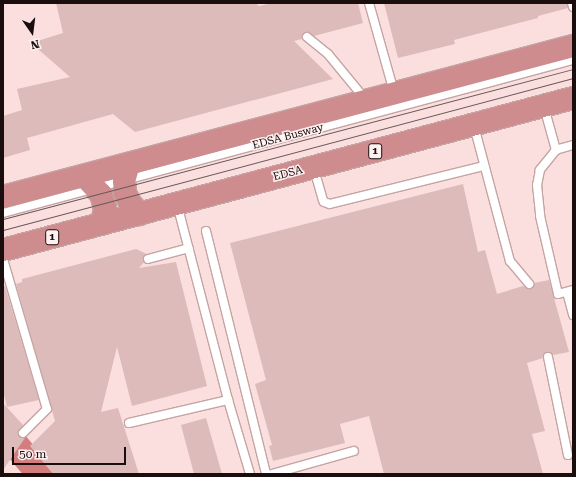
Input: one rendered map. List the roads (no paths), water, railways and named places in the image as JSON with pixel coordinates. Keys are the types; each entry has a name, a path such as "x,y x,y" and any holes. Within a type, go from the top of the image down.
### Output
{"highway":[{"path":"3,197 90,182 365,100 573,46"},
{"name":"EDSA","path":"3,250 103,219 136,211 177,204 573,98"},
{"path":"126,172 127,198 136,211"},
{"path":"90,182 104,201 103,219"}],"lane":[{"path":"369,3 394,93"},
{"path":"572,3 573,7"},
{"path":"307,37 328,54 365,100"},
{"name":"EDSA Busway","path":"126,172 573,60"},
{"path":"136,211 573,90"},
{"path":"544,106 556,150"},
{"path":"474,125 510,262 529,284"},
{"path":"573,145 556,150 538,177 537,197 558,294 570,291 573,315"},
{"path":"314,167 323,200 324,202 330,204 484,166"},
{"path":"3,213 90,182"},
{"path":"177,204 228,400 250,474"},
{"path":"3,242 103,219"},
{"path":"206,231 266,474"},
{"path":"148,259 189,248"},
{"path":"3,259 47,409 23,433"},
{"path":"548,357 568,455"},
{"path":"129,424 228,400"},
{"path":"272,474 354,451"}],"waterway":[{"path":"3,430 40,474"}],"tram line":[{"path":"3,219 573,69"},
{"path":"3,230 573,78"}]}
